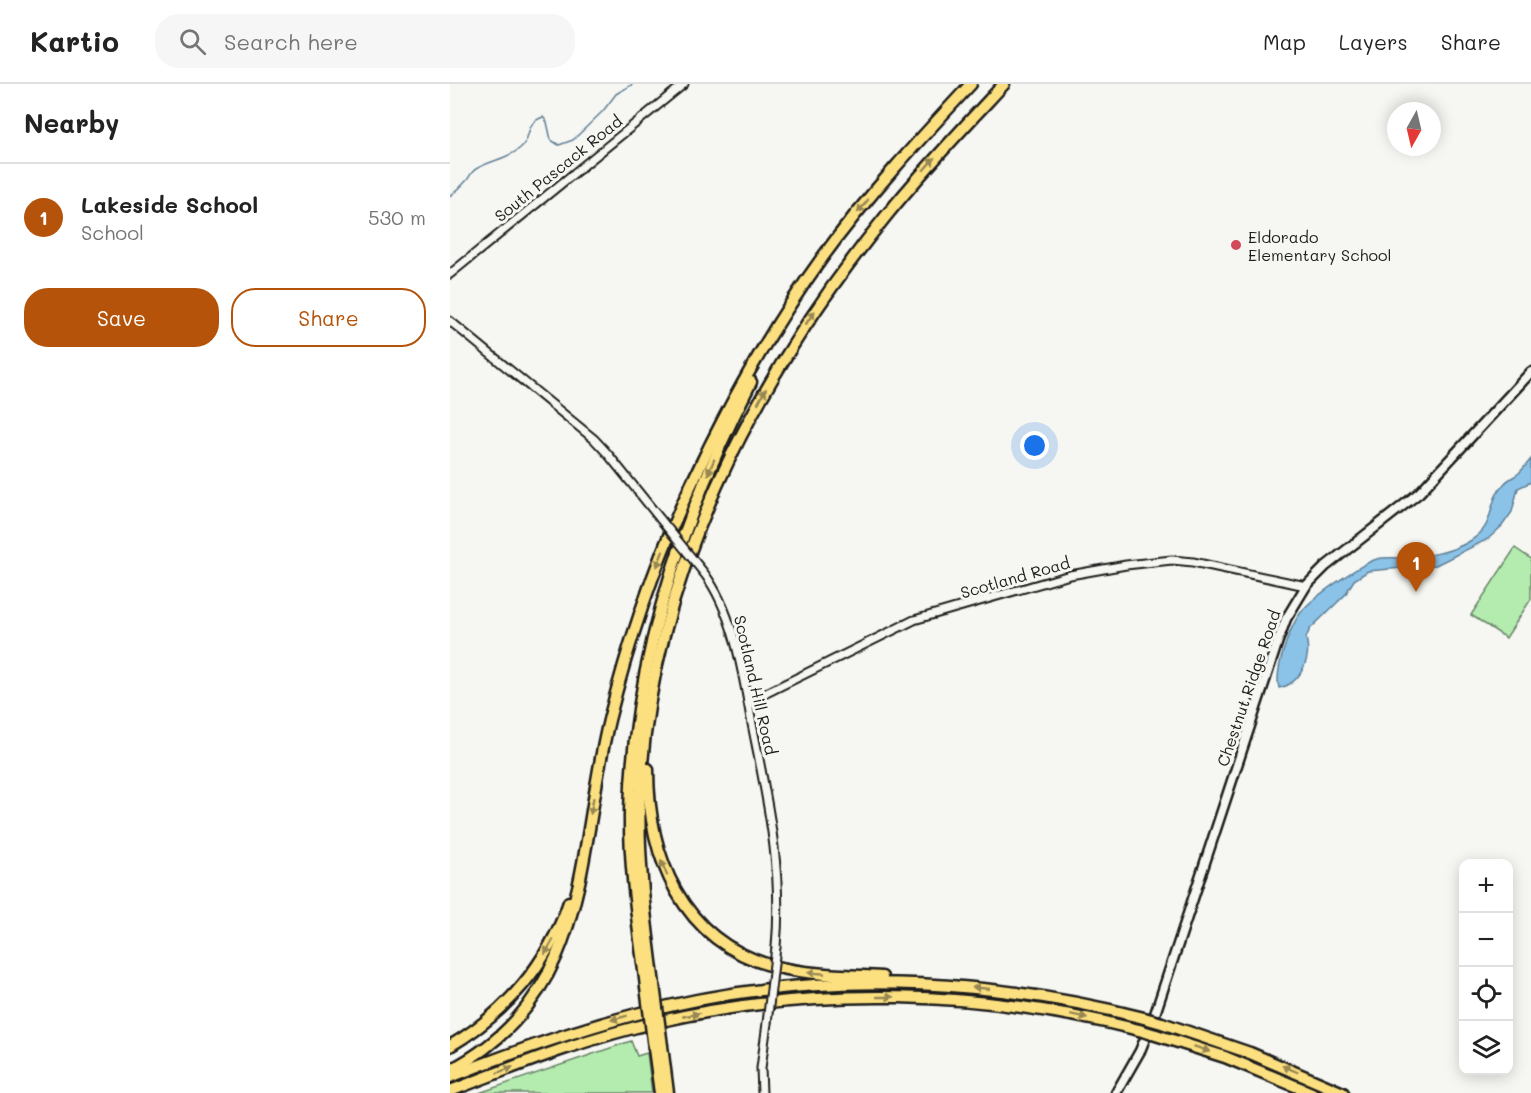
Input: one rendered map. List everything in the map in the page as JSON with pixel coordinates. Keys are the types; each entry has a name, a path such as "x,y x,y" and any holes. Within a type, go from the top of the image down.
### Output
{"highway":[{"path":"450,1070 482,1050 525,1009 545,980 558,955 568,928 611,714 628,650 653,578 689,490 725,415 757,357 839,236 877,188 971,84"},
{"path":"650,986 639,814 644,739 657,664 677,592 702,521 733,452 778,369 818,306 874,230 928,165 1004,84"},
{"path":"668,1093 658,1047 634,890 630,814 635,737 646,672 673,571 702,490 744,395 804,285"},
{"path":"657,664 648,758 648,795 657,846 667,876 679,897 696,919 734,950 775,966 808,972 901,978 1027,994 1102,1008 1162,1023 1250,1053 1343,1093"},
{"path":"450,1046 474,1031 501,1009 533,972 560,925 584,853"},
{"path":"450,1077 575,1031 641,1012 697,1000 744,992 815,985 886,983 957,986"},
{"path":"450,1091 560,1050 635,1027 723,1009 804,1000 886,997 968,1000 1049,1011 1139,1030 1225,1057 1312,1093"},
{"path":"658,1047 660,1093"}],"main road":[{"name":"Chestnut Ridge Road","path":"1116,1093 1140,1051 1155,1014 1286,619 1306,586 1326,566 1419,493 1531,372"}],"street":[{"name":"South Pascack Road","path":"450,274 684,84"},
{"name":"Scotland Hill Road","path":"450,321 594,439 704,573 728,618 748,702 775,843 779,897 776,947 761,1068 762,1093"},
{"name":"Scotland Road","path":"748,702 914,620 1070,575 1172,560 1193,562 1306,586"}],"green space":[{"path":"1515,548 1531,559 1531,599 1506,638 1471,615"},
{"path":"631,1041 637,1056 647,1053 652,1093 479,1093"}],"water":[{"path":"1531,459 1531,482 1518,488 1512,512 1502,526 1488,539 1436,565 1368,571 1354,580 1345,595 1310,629 1306,638 1307,654 1303,669 1293,681 1279,688 1279,671 1284,648 1297,618 1307,605 1349,574 1377,559 1437,554 1470,541 1479,534 1488,521 1498,491"}],"waterway":[{"path":"450,196 475,170 519,149 537,120 543,117 547,122 551,140 559,145 573,140 603,111 616,94 633,84"}],"place":[{"name":"Eldorado Elementary School","path":"1236,245"},
{"name":"Lakeside School","path":"1416,592"}]}
